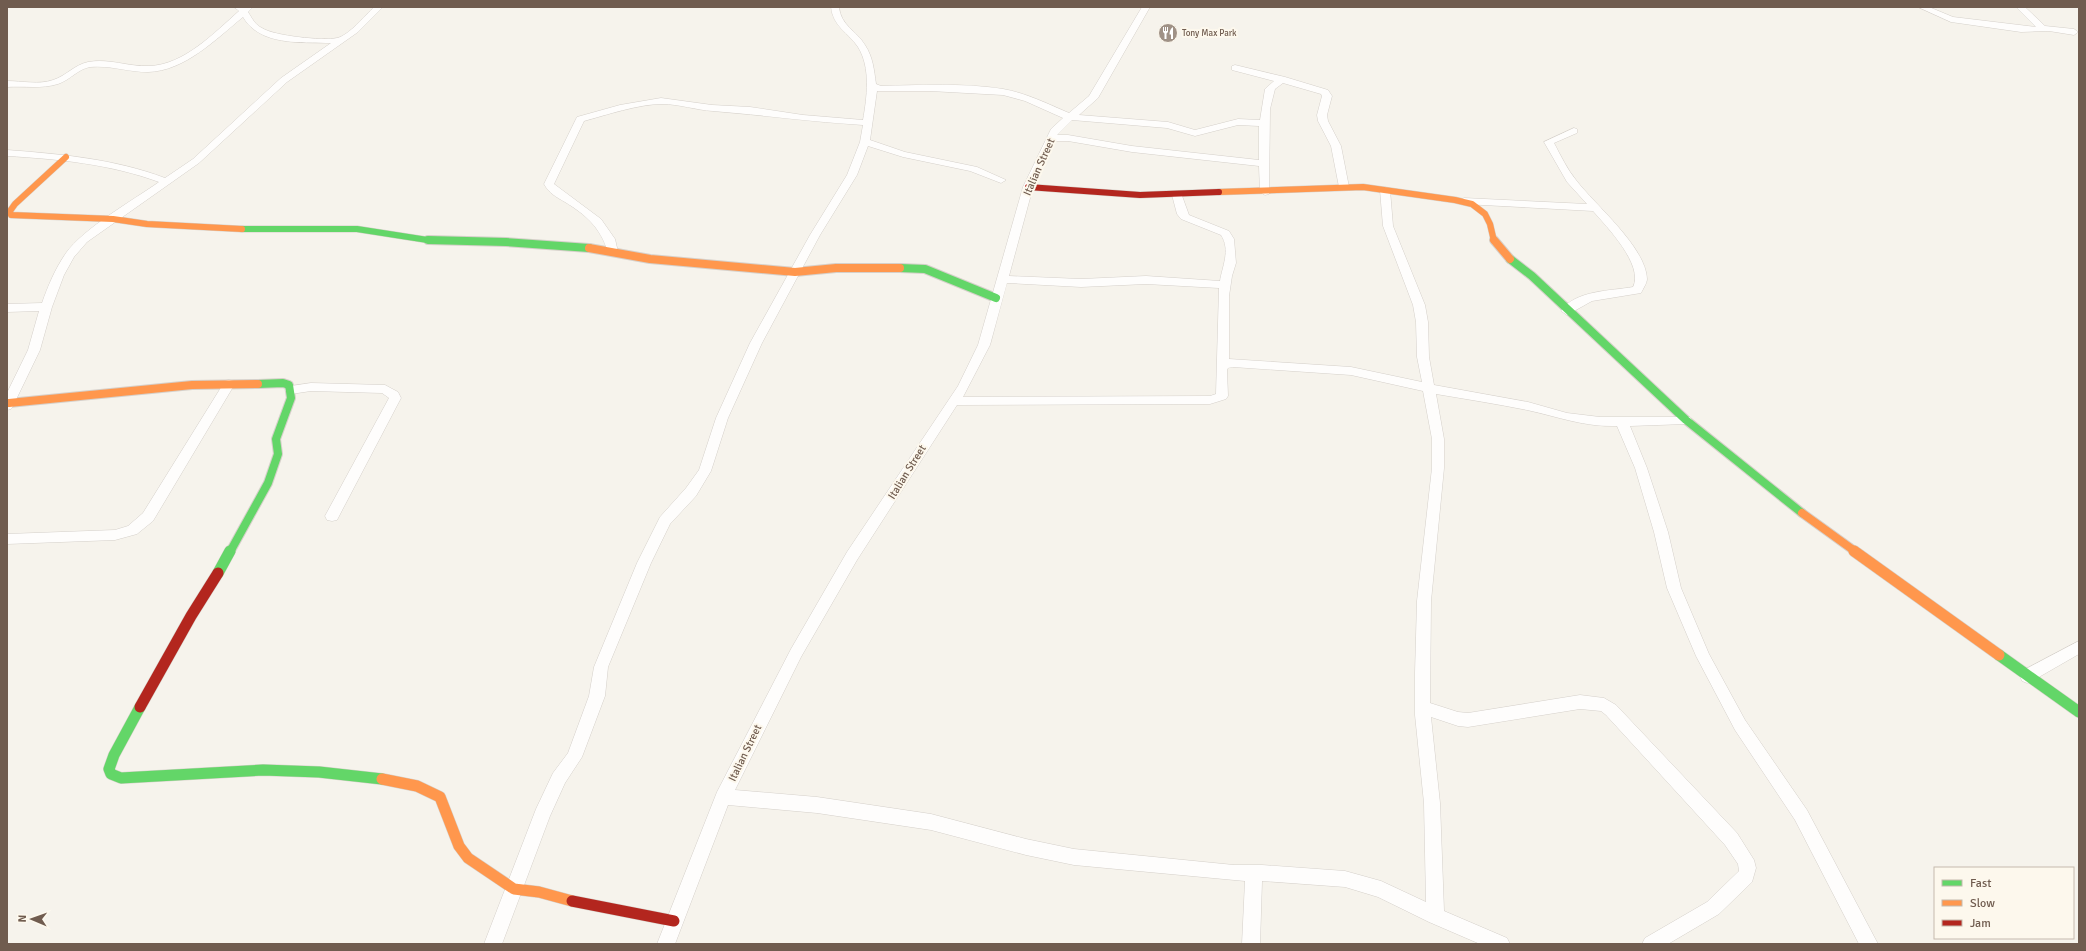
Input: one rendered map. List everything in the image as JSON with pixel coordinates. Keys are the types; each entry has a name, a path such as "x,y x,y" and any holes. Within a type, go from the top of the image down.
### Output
{"street":[{"path":"8,405 34,350 46,306 58,275 70,255 83,240 168,182 238,124 284,80 340,41 379,7"},
{"path":"493,944 548,802 559,778 574,757 597,696 601,666 644,563 665,521 691,492 705,471 722,418 756,343 795,272 852,175 865,142 872,86 868,60 860,45 840,25 836,16 835,7"},
{"name":"Italian Street","path":"666,944 674,920 723,797 796,653 852,556 954,401 984,345 1001,279 1028,188 1051,138 1056,129 1093,98 1146,7"},
{"path":"1922,7 1951,19 2020,29 2077,33"},
{"path":"2020,7 2038,27 2046,30"},
{"path":"7,84 42,85 53,83 82,66 90,64 147,69 162,67 192,53 244,8 256,28 264,33 277,36 340,41"},
{"path":"1235,68 1325,92 1326,96 1322,115 1323,121 1336,146 1344,187"},
{"path":"1265,192 1264,164 1267,99 1270,88 1282,80"},
{"path":"872,86 884,89 930,88 1004,92 1028,99 1069,117 1168,125 1195,133 1238,122 1265,123"},
{"path":"613,252 610,240 598,220 584,209 552,189 549,184 580,119 620,108 661,101 712,108 750,110 803,118 868,123"},
{"path":"1567,311 1571,305 1580,301 1637,290 1641,286 1642,281 1642,272 1630,250 1562,168 1549,142 1574,131"},
{"path":"1051,138 1068,138 1132,149 1264,164"},
{"path":"865,142 903,154 973,169 1000,180"},
{"path":"7,153 66,157 141,172 168,182"},
{"path":"66,157 8,211 11,215 113,219 147,224 262,230 357,229 438,242 534,243 591,247 650,259 795,272 836,268 906,268 925,270 973,286 996,298"},
{"path":"1028,188 1140,195 1177,195 1265,192 1344,187 1385,190 1464,201 1594,208"},
{"path":"1385,190 1388,226 1419,305 1422,322 1423,357 1438,439 1438,468 1424,601 1423,708 1432,803 1435,916"},
{"path":"954,401 1210,400 1222,396 1221,370 1223,364 1222,318 1224,285 1231,263 1228,236 1185,217 1182,214 1177,195"},
{"path":"1464,201 1472,204 1485,214 1490,224 1497,247 1532,276 1567,311 1686,420 1755,477 1840,542 2079,712"},
{"path":"1001,279 1081,283 1146,280 1224,285"},
{"path":"7,308 46,306"},
{"path":"1223,364 1233,363 1351,371 1429,388 1528,406 1581,420 1600,422 1686,420"},
{"path":"8,405 192,385 283,383 289,385 291,390 288,408 276,439 278,454 268,483 232,550 191,616 120,745 109,769 111,774 121,778 142,778 263,770 319,772 366,776 418,786 440,797 459,846 468,858 514,889 539,892 564,899 674,920"},
{"path":"7,539 115,535 125,533 139,525 148,517 229,384"},
{"path":"291,390 311,387 386,389 394,395 395,398 332,516"},
{"path":"1622,422 1641,468 1660,532 1674,588 1703,656 1740,725 1801,814 1855,920 1869,944"},
{"path":"2027,676 2079,647"},
{"path":"1423,708 1458,719 1468,720 1580,702 1604,705 1611,710 1731,839 1746,860 1748,868 1746,876 1713,908 1651,944"},
{"path":"723,797 817,805 931,822 1026,847 1074,857 1234,873 1345,879 1381,889 1435,916 1501,944"},
{"path":"1251,944 1254,896 1253,873"}],"traffic: fast":[{"path":"242,229 357,229 437,242 506,242 589,248"},
{"path":"1510,259 1532,276 1686,420 1802,513"},
{"path":"900,268 925,269 996,298"},
{"path":"218,573 268,483 278,454 276,439 291,398 289,385 283,383 258,384"},
{"path":"1999,655 2079,712"},
{"path":"140,707 114,755 109,769 111,774 121,778 263,770 319,772 382,779"}],"traffic: slow":[{"path":"66,157 15,204 10,211 11,215 113,219 147,224 242,229"},
{"path":"1219,192 1363,187 1455,200 1472,204 1485,214 1490,224 1494,242 1510,259"},
{"path":"589,248 650,259 795,272 836,268 900,268"},
{"path":"9,403 192,385 258,384"},
{"path":"1802,513 1999,655"},
{"path":"382,779 417,786 440,797 459,846 468,858 514,889 539,892 572,901"}],"traffic: jam":[{"path":"1028,187 1140,195 1219,192"},
{"path":"140,707 191,616 218,573"},
{"path":"572,901 674,921"}],"place":[{"name":"Tony Max Park","path":"1168,33"}]}
